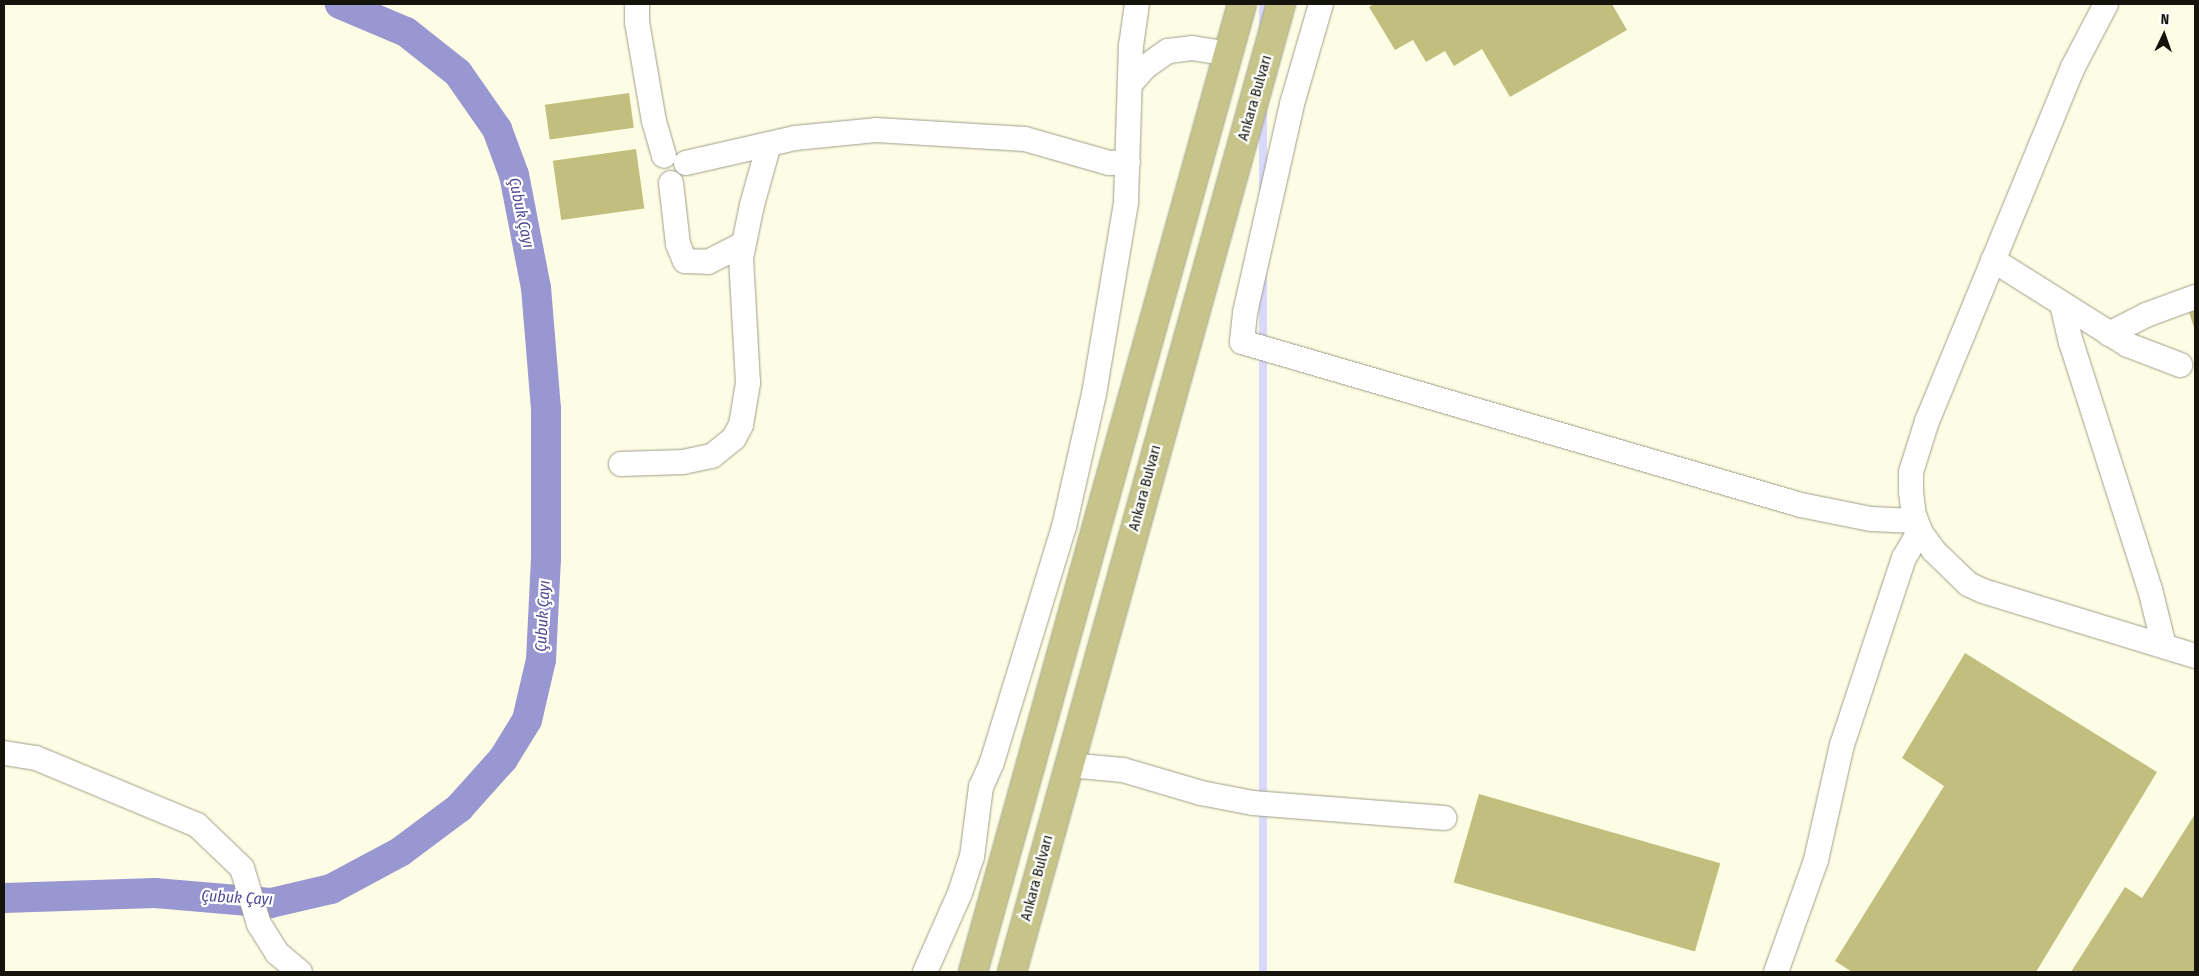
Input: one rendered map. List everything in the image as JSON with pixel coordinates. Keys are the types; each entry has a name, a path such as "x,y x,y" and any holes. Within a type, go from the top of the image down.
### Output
{"main road":[{"path":"973,972 1242,4"},
{"name":"Ankara Bulvarı","path":"1012,972 1281,4"}],"street":[{"path":"637,4 637,22 654,120 664,156"},
{"path":"925,972 960,893 972,857 981,786 997,743 1073,491 1112,299 1126,202 1132,82 1131,46 1137,4"},
{"path":"1321,4 1292,104 1245,313 1242,342 1802,505 1871,519 1918,525"},
{"path":"2106,4 2073,67 1992,260 1917,447 1910,492 1918,525 1951,569 1983,591 2195,656"},
{"path":"1132,82 1145,67 1168,51 1192,48 1228,54"},
{"path":"686,163 832,132 933,132 1025,140 1109,163 1128,162"},
{"path":"621,464 699,460 723,450 734,438 745,414 748,383 743,244 770,144"},
{"path":"671,183 685,176 686,163 677,154 664,156 659,161 658,174 671,183 678,244 685,261 708,262 743,244"},
{"path":"1992,260 2109,334 2146,354 2180,365"},
{"path":"2109,334 2146,315 2195,297"},
{"path":"2062,304 2071,342 2150,589 2164,646"},
{"path":"1776,972 1816,860 1842,745 1904,558 1918,525"},
{"path":"4,753 36,758 197,825 242,868 259,924 277,953 300,972"},
{"path":"1068,766 1123,770 1201,793 1253,803 1444,818"}],"shaded area":[{"path":"1259,4 1267,4 1267,972 1259,972"}],"building":[{"path":"1374,4 1612,4 1627,30 1510,97 1482,49 1454,66 1445,51 1426,62 1413,40 1395,50 1369,7"},
{"path":"629,93 634,128 550,139 545,105"},
{"path":"636,149 644,208 561,220 553,161"},
{"path":"2195,310 2195,331 2189,312"},
{"path":"1965,653 2157,772 2036,972 1852,972 1835,961 1944,786 1902,758"},
{"path":"1479,794 1720,863 1695,952 1454,882"},
{"path":"2195,814 2195,972 2071,972 2125,887 2142,898"}],"waterway":[{"name":"Çubuk Çayı","path":"4,898 155,893 271,903 331,889 400,852 459,808 503,759 527,720 541,660 546,559 546,409 536,288 514,175 497,129 458,73 406,32 340,4"}]}
